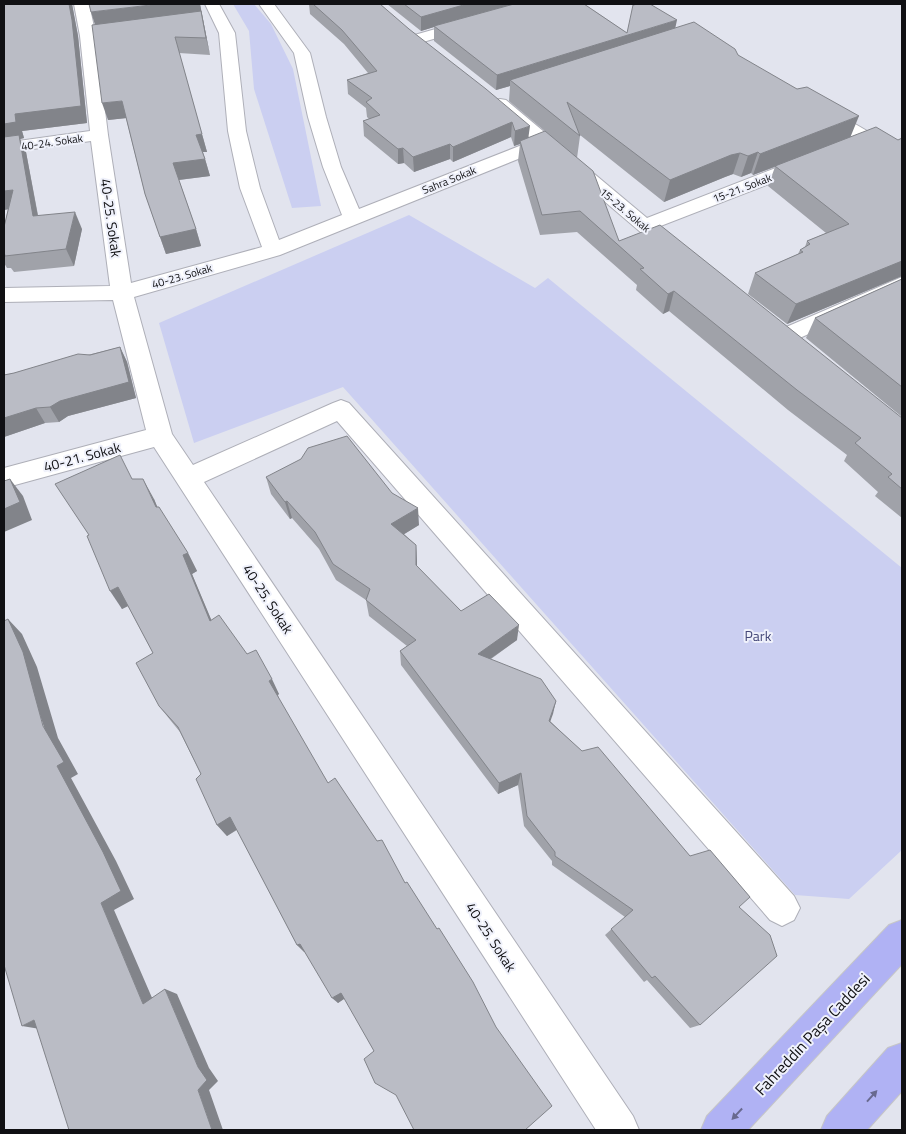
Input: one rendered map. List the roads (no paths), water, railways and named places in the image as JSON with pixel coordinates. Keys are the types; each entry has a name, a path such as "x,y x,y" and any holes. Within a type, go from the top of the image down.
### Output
{"main road":[{"name":"Fahreddin Paşa Caddesi","path":"721,1130 902,938"},
{"path":"841,1130 902,1062"}],"street":[{"name":"40-25. Sokak","path":"81,4 98,35 99,135 122,293 160,436 619,1130"},
{"path":"266,4 302,53 316,117 332,167 352,218"},
{"path":"418,39 539,4"},
{"path":"202,21 216,11 227,33 237,131 250,188 273,250"},
{"name":"15-23. Sokak","path":"512,92 489,95 644,226 691,263"},
{"path":"809,104 868,138 902,148"},
{"name":"40-24. Sokak","path":"4,148 99,135"},
{"path":"850,146 868,138"},
{"name":"Sahra Sokak","path":"352,218 545,142"},
{"name":"15-21. Sokak","path":"644,226 823,156"},
{"name":"40-23. Sokak","path":"4,295 122,293 273,250 352,218"},
{"path":"785,336 902,284"},
{"path":"188,478 341,409 782,908"},
{"name":"40-21. Sokak","path":"4,478 160,436"}],"park label":[{"name":"Park","path":"758,636"}]}
